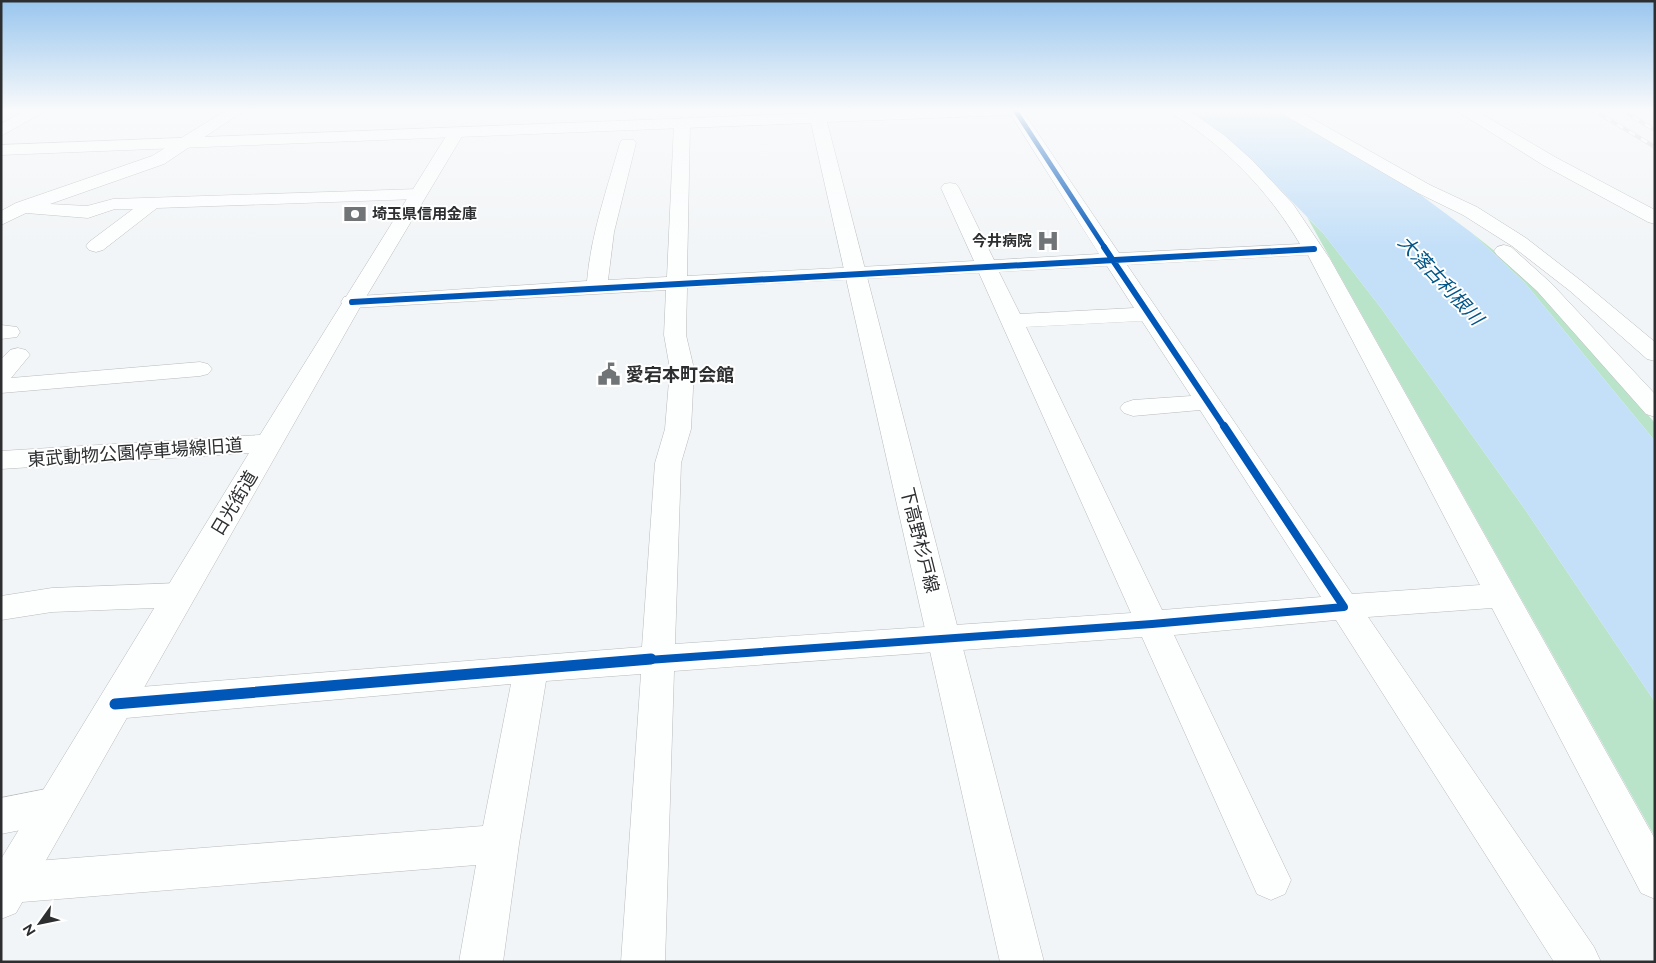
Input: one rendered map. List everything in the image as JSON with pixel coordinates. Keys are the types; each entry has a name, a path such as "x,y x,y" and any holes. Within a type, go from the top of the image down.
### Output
{"street":[{"path":"1,219 23,207 158,160 167,155"},
{"name":"日光街道","path":"6,890 352,302 442,155"},
{"path":"597,287 599,259 606,221 625,155"},
{"path":"643,962 668,463 678,429 682,368 675,335 681,155"},
{"name":"下高野杉戸線","path":"819,155 856,273 1022,962"},
{"path":"1043,155 1579,962"},
{"path":"1235,155 1281,200 1314,249 1655,879"},
{"path":"1365,155 1424,189 1470,211 1519,242 1577,287 1655,354"},
{"path":"1539,155 1655,218"},
{"path":"227,200 245,180"},
{"path":"950,188 1271,880"},
{"path":"23,207 88,212 113,204 418,194"},
{"path":"96,246 152,203"},
{"path":"1454,213 1521,264 1586,332 1655,409"},
{"path":"352,302 1314,249"},
{"path":"1012,321 1148,314"},
{"path":"1,374 18,355"},
{"path":"1,386 200,369"},
{"path":"1133,408 1207,402"},
{"name":"東武動物公園停車場線旧道","path":"1,460 269,443"},
{"path":"1,608 52,600 179,595"},
{"path":"115,704 658,658 1152,624 1501,595"},
{"path":"481,962 499,844 531,668"},
{"path":"1,816 56,805"},
{"path":"6,890 499,844"}],"green space":[{"path":"1307,217 1323,233 1381,308 1524,508 1655,702 1655,837"},
{"path":"1472,233 1532,281 1655,423 1655,441 1525,283"}],"water":[{"name":"大落古利根川","path":"1244,155 1358,155 1391,173 1472,233 1525,283 1655,441 1655,702 1524,508 1381,308 1323,233"}],"cycle path":[{"path":"115,704 531,668 1152,624 1344,607 1043,155"},
{"path":"352,302 1314,249"}],"place":[{"name":"埼玉県信用金庫","path":"355,214"},
{"name":"今井病院","path":"1048,241"},
{"name":"愛宕本町会館","path":"609,374"}]}
